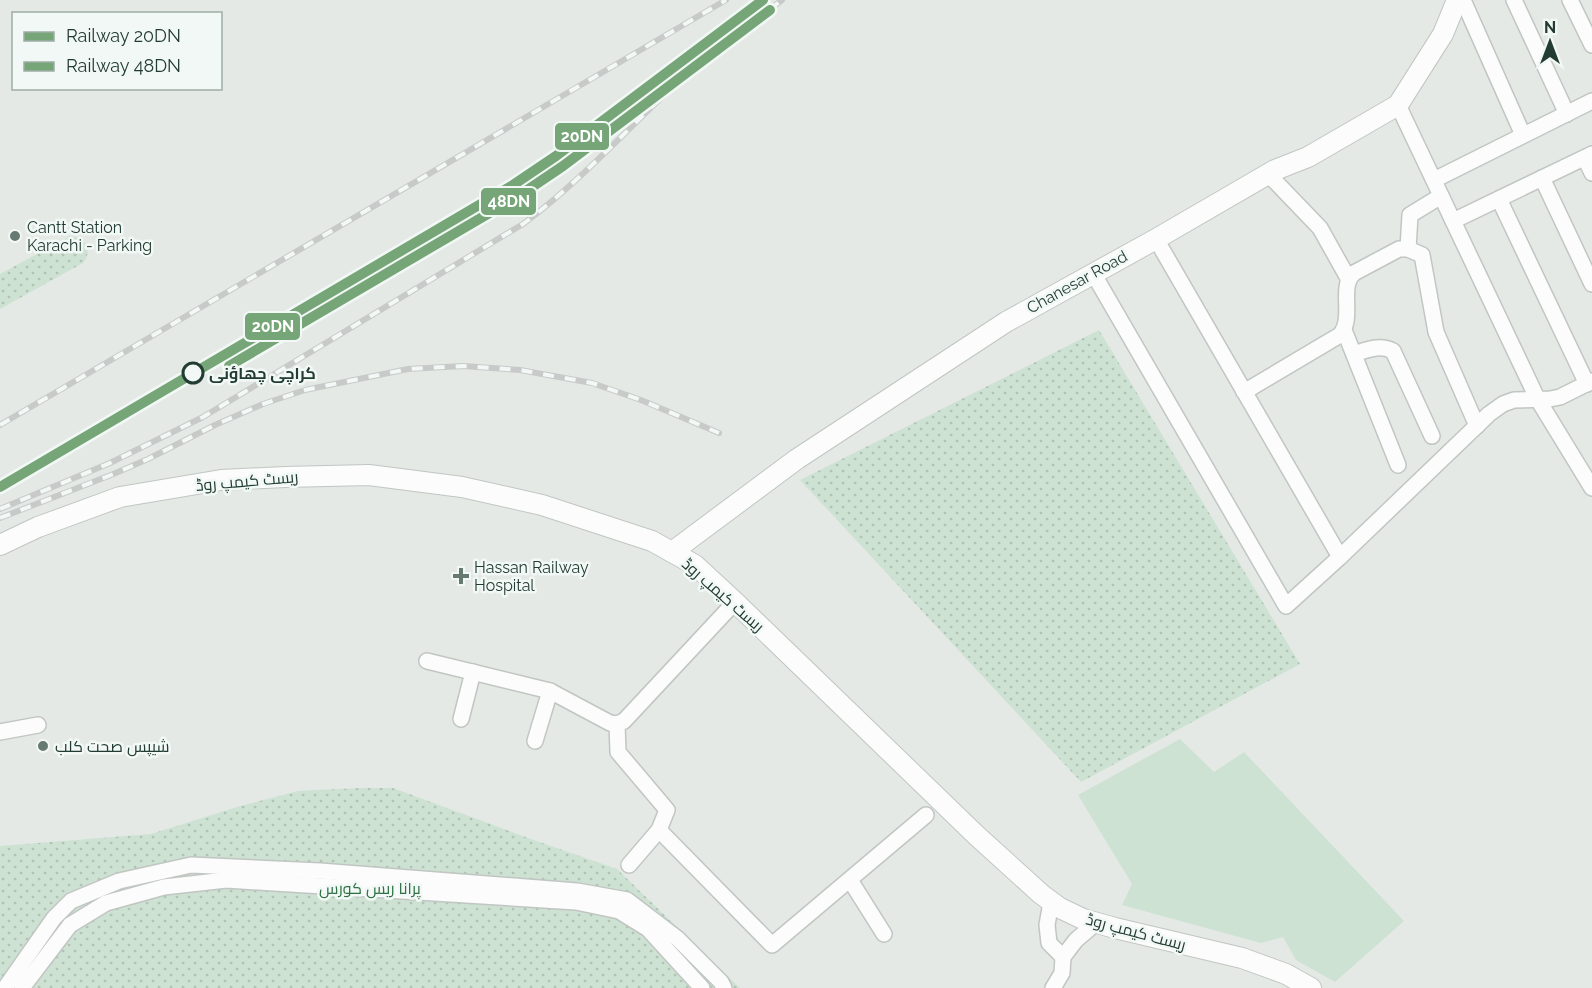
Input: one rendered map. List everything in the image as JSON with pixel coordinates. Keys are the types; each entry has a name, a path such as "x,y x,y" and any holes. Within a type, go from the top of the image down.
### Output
{"street":[{"name":"Chanesar Road","path":"672,552 807,453 1006,322 1275,170 1308,157 1398,105 1443,34 1457,0"},
{"path":"1463,0 1523,135"},
{"path":"1514,0 1567,114"},
{"path":"1570,0 1592,45"},
{"path":"1434,180 1592,101"},
{"path":"1398,105 1537,398 1592,488"},
{"path":"1453,221 1588,156 1592,173"},
{"path":"1244,392 1340,335 1347,323 1348,278 1320,228 1269,175"},
{"path":"1542,178 1592,284"},
{"path":"1408,249 1410,215 1441,196"},
{"path":"1093,273 1286,606 1503,404 1514,400 1560,397 1589,383 1499,199"},
{"path":"1156,239 1340,558"},
{"path":"1348,278 1399,249 1408,249 1422,255 1436,332 1477,426"},
{"path":"1344,330 1398,465"},
{"path":"1354,354 1378,347 1386,347 1393,351 1432,436"},
{"name":"ریسٹ کیمپ روڈ","path":"0,544 38,526 120,497 221,480 369,475 462,488 542,505 652,541 695,566 976,834 1041,894 1060,908 1096,923 1242,958 1286,974 1311,988"},
{"path":"427,661 550,691 610,723 617,724 624,721 735,602"},
{"path":"461,719 474,672"},
{"path":"536,741 550,691"},
{"path":"0,732 38,724"},
{"path":"617,724 618,752 667,810 659,830 629,865"},
{"path":"659,830 772,945 926,814"},
{"path":"5,988 54,918 71,901 119,881 191,865 320,871 554,889 627,900 678,939 722,982 724,988"},
{"path":"850,879 884,934"},
{"path":"22,988 69,925 106,903 164,887 226,880 576,902 619,911 648,929 702,988"},
{"path":"1052,902 1047,925 1048,943 1063,957"},
{"path":"1053,988 1062,973 1063,957 1076,940 1096,923"},
{"path":"1048,988 1062,973"}],"green space":[{"path":"70,236 80,239 88,249 83,263 0,309 0,274"},
{"path":"1099,330 1300,664 1081,782 800,480"},
{"path":"1180,739 1214,772 1244,752 1404,921 1335,982 1296,960 1283,937 1261,943 1122,905 1132,884 1078,795"},
{"name":"پرانا ریس کورس","path":"393,788 617,869 740,988 0,988 0,846 151,834 298,791"}],"railway":[{"path":"0,425 726,0"},
{"path":"0,509 110,463 203,417 523,224 585,172 693,68 782,0"},
{"path":"0,518 148,459 263,404 305,390 408,369 463,366 520,370 592,383 641,400 719,433"}],"rail line":[{"name":"20DN","path":"0,487 513,185 556,156 763,0"},
{"name":"48DN","path":"229,366 520,195 563,166 770,10"}],"place":[{"name":"Cantt Station Karachi - Parking","path":"15,236"},
{"name":"کراچی چھاؤنی","path":"193,373"},
{"name":"Hassan Railway Hospital","path":"461,576"},
{"name":"شیپس صحت کلب","path":"43,746"}]}
